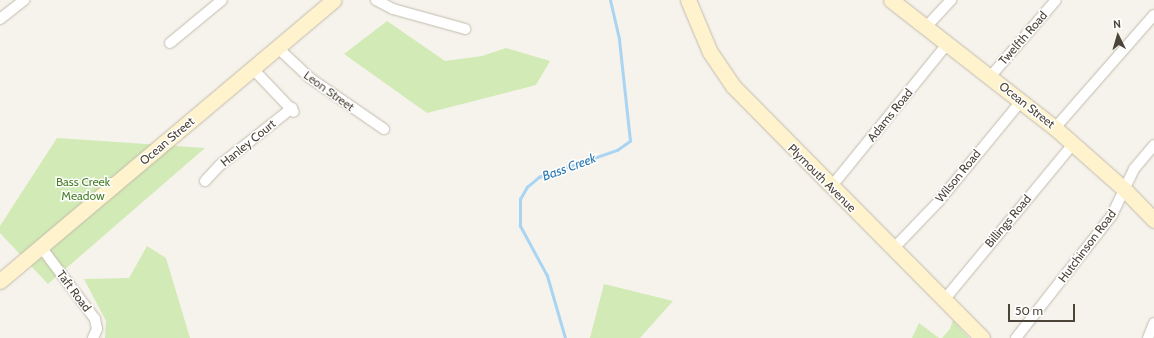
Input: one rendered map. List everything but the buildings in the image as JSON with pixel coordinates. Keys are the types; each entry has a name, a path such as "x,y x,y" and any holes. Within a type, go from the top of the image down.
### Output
{"main road":[{"name":"Ocean Street","path":"0,281 334,0"},
{"name":"Plymouth Avenue","path":"688,0 710,52 732,86 982,338"},
{"name":"Ocean Street","path":"891,0 1055,128 1124,189 1154,220"}],"street":[{"path":"0,19 24,0"},
{"path":"170,43 222,0"},
{"path":"376,0 393,9 465,29"},
{"name":"Twelfth Road","path":"990,77 1056,0"},
{"path":"926,27 949,1"},
{"path":"1055,128 1154,15"},
{"name":"Adams Road","path":"831,187 948,43"},
{"name":"Leon Street","path":"278,48 310,78 384,129"},
{"name":"Hanley Court","path":"205,181 220,165 293,110 253,69"},
{"name":"Wilson Road","path":"893,249 939,201 1021,101"},
{"name":"Billings Road","path":"944,300 1073,144"},
{"name":"Hutchinson Road","path":"1016,338 1112,215 1134,169 1154,145"},
{"name":"Taft Road","path":"41,247 94,319 97,329 93,338"},
{"path":"1148,338 1154,323"}],"green space":[{"path":"387,21 445,61 482,56 506,48 550,61 536,85 427,113 344,54"},
{"name":"Bass Creek Meadow","path":"57,138 205,148 48,284 0,233 0,226"},
{"path":"147,246 166,258 190,338 105,338 106,321 84,279 129,278"},
{"path":"604,284 673,301 640,338 590,338"},
{"path":"953,320 969,338 942,338 950,329"},
{"path":"919,323 939,338 912,338"}],"waterway":[{"name":"Bass Creek","path":"565,338 547,276 520,226 520,199 527,187 539,177 617,150 630,141 619,39 610,0"}]}
